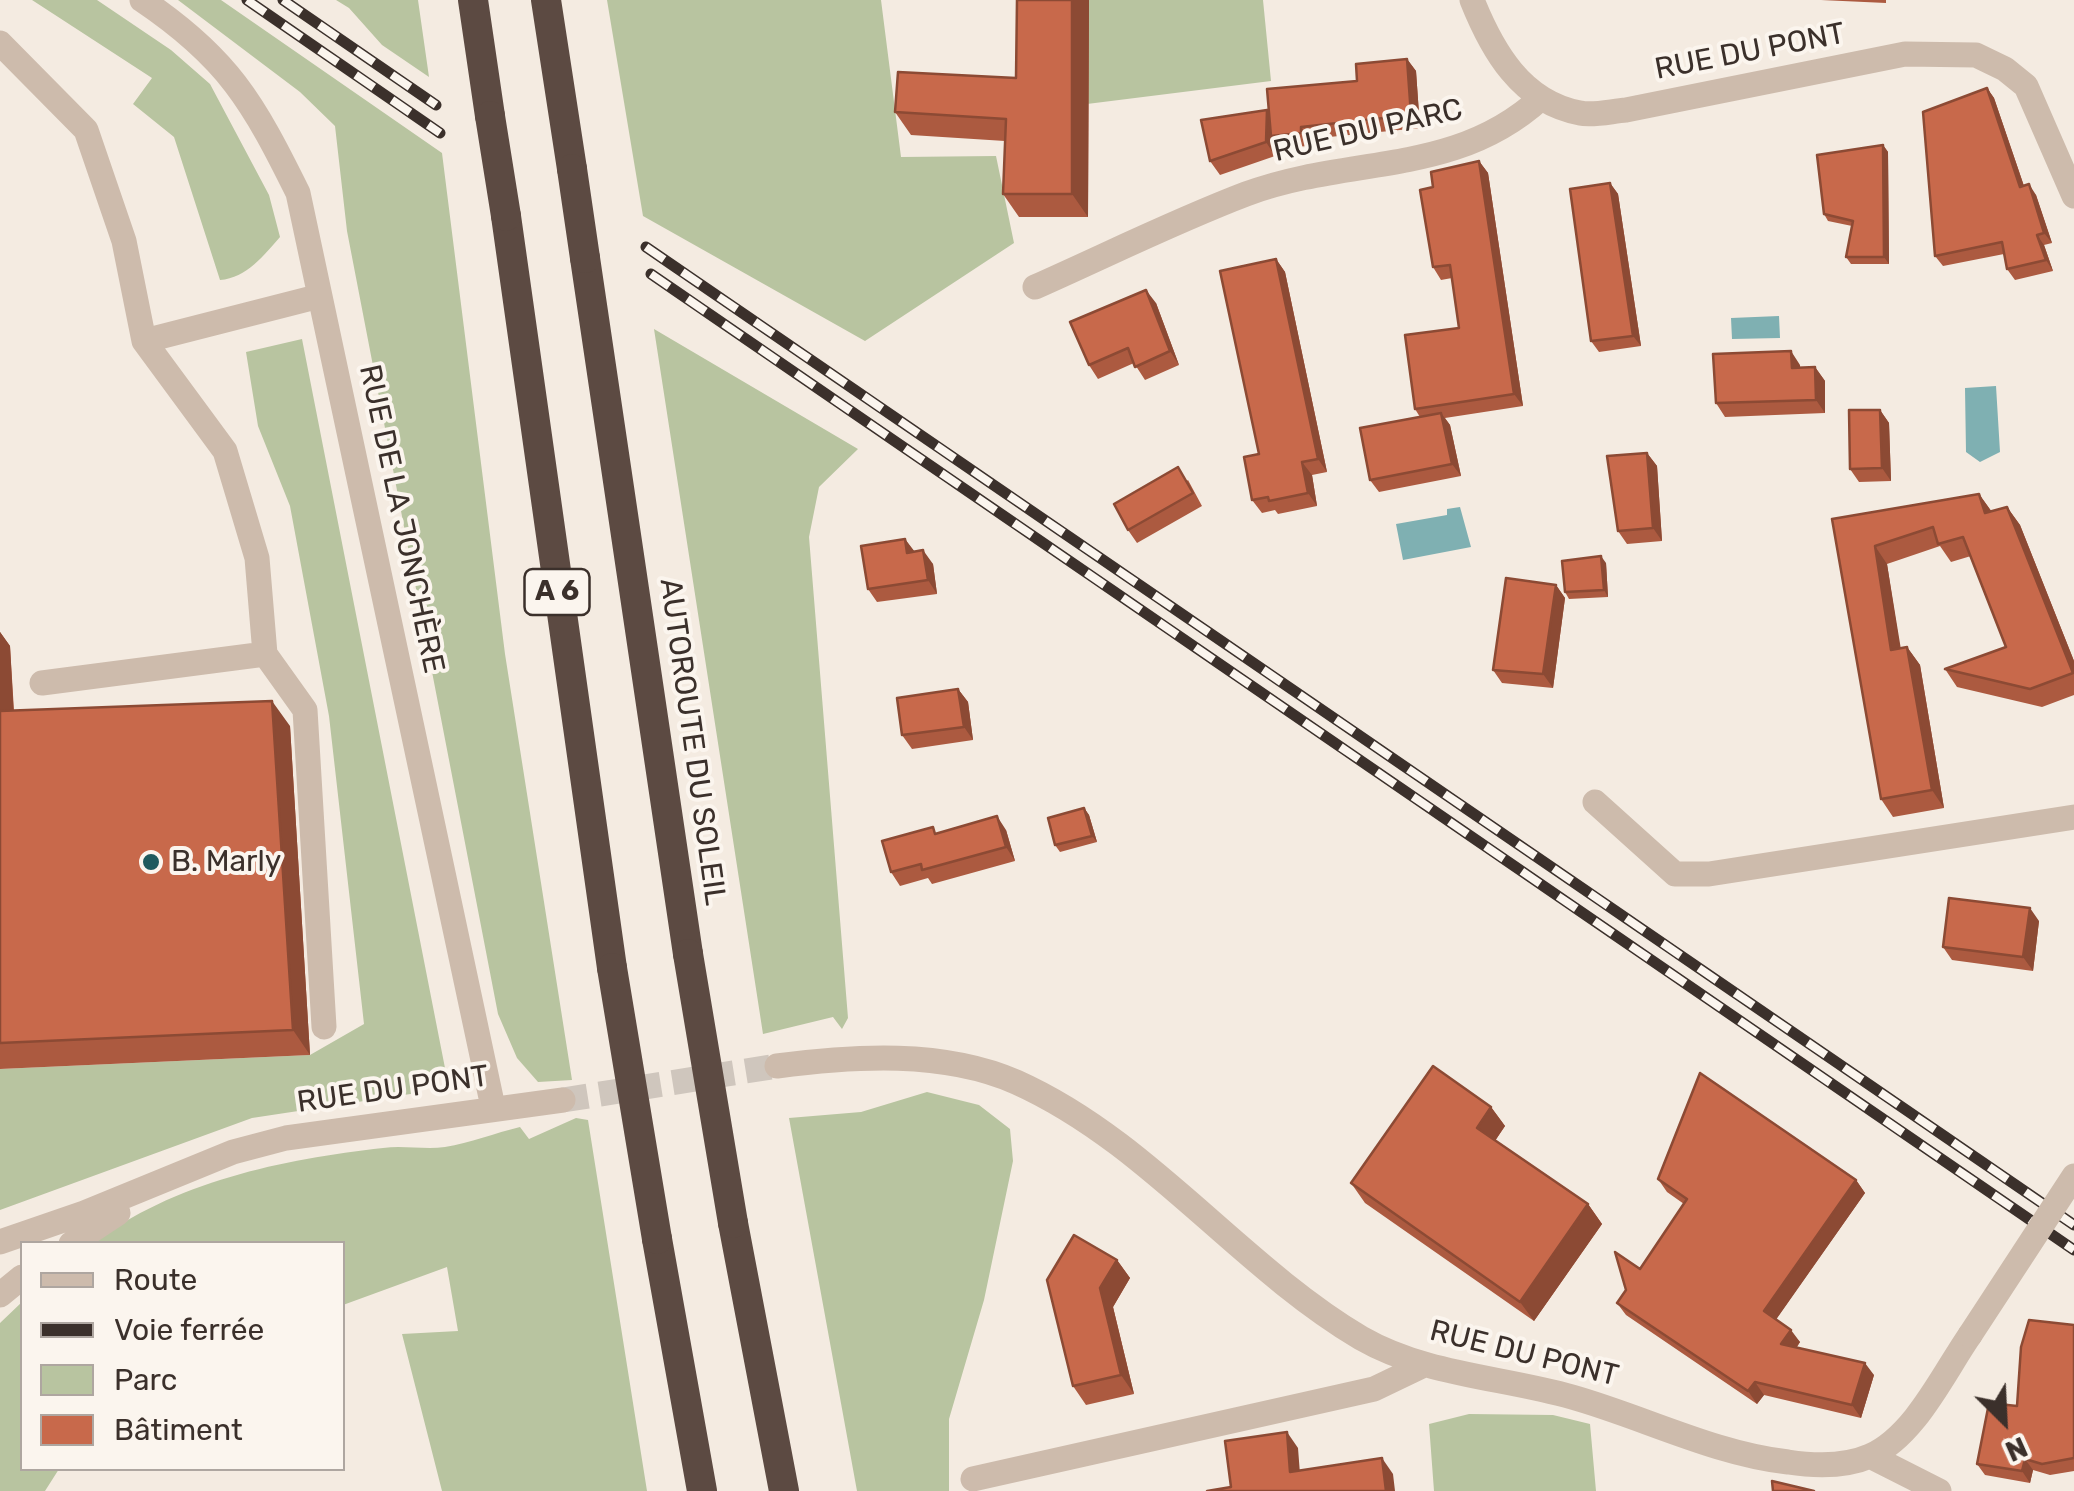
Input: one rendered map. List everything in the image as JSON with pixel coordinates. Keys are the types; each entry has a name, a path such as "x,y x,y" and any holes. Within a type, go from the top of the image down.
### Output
{"highway":[{"name":"A 6","path":"473,0 612,968 702,1491"},
{"name":"AUTOROUTE DU SOLEIL","path":"546,0 688,954 784,1491"}],"street":[{"name":"RUE DE LA JONCHÈRE","path":"142,0 194,35 240,86 298,193 492,1107"},
{"path":"1472,0 1501,62 1541,98"},
{"path":"0,43 86,130 124,241 144,341 225,451 257,558 265,654 305,710 324,1027"},
{"name":"RUE DU PONT","path":"1541,98 1581,114 1626,110 1905,54 1944,51 1976,55 2005,69 2026,86 2074,196"},
{"name":"RUE DU PARC","path":"1035,286 1247,194 1312,174 1464,148 1512,125 1541,98"},
{"path":"144,341 320,296"},
{"path":"42,682 265,654"},
{"path":"1595,802 1675,874 1709,874 2074,817"},
{"name":"RUE DU PONT","path":"777,1066 840,1058 895,1059 945,1064 1014,1081 1089,1124 1274,1274 1362,1338 1424,1365 1570,1396 1786,1462 1835,1464 1870,1456"},
{"name":"RUE DU PONT","path":"0,1242 233,1152 286,1138 563,1100"},
{"name":"RUE DU PONT","path":"76,1241 233,1152"},
{"path":"1938,1491 1870,1456 1910,1422 2074,1176"},
{"path":"0,1295 20,1279"},
{"path":"972,1480 1374,1389 1424,1365"}],"green space":[{"path":"32,0 97,0 171,50 210,84 269,195 280,237 254,264 239,275 220,280 174,137 133,104 152,78"},
{"path":"178,0 221,0 442,153 505,654 572,1080 538,1082 517,1058 498,1014 347,231 335,126 300,92"},
{"path":"336,0 418,0 429,77 382,45 349,8"},
{"path":"607,0 881,0 901,157 996,156 1014,243 865,341 643,216"},
{"path":"1088,0 1263,0 1271,81 1087,104"},
{"path":"654,329 858,449 819,487 809,537 848,1018 842,1029 833,1017 763,1034"},
{"path":"302,339 445,1068 417,1093 252,1118 0,1210 0,1069 310,1055 364,1024 329,716 290,506 258,426 246,352"},
{"path":"927,1092 979,1105 1010,1129 1013,1161 984,1300 949,1419 949,1491 857,1491 789,1118 861,1112"},
{"path":"576,1118 588,1120 647,1491 442,1491 402,1334 458,1331 447,1267 345,1304 345,1241 97,1241 158,1204 193,1189 268,1167 383,1148 445,1147 520,1127 529,1139"},
{"path":"20,1304 20,1471 58,1471 45,1491 0,1491 0,1323"},
{"path":"1469,1414 1553,1415 1590,1424 1596,1491 1434,1491 1429,1424"}],"water":[{"path":"1779,316 1780,338 1732,339 1731,318"},
{"path":"1996,386 2000,452 1980,462 1966,452 1965,388"},
{"path":"1460,507 1471,547 1403,560 1396,524 1447,515 1447,509"}],"building":[{"path":"1017,0 1072,0 1072,194 1003,194 1006,119 895,112 898,72 1016,78"},
{"path":"1407,59 1411,115 1301,127 1301,133 1271,136 1267,89 1357,81 1356,64"},
{"path":"1987,88 2020,187 2029,184 2044,233 2037,235 2046,260 2007,269 2002,242 1935,256 1923,112"},
{"path":"1267,110 1266,142 1210,161 1201,120"},
{"path":"1883,145 1884,257 1846,257 1853,221 1824,214 1817,155"},
{"path":"1479,161 1514,394 1415,409 1405,335 1459,328 1450,265 1433,267 1420,190 1433,187 1431,172"},
{"path":"1610,183 1633,336 1591,341 1570,189"},
{"path":"1276,259 1318,459 1302,462 1308,493 1269,501 1268,497 1252,500 1244,457 1259,454 1220,271"},
{"path":"1146,290 1170,351 1135,367 1128,348 1089,365 1070,322"},
{"path":"1791,351 1792,368 1815,367 1816,400 1716,403 1713,354"},
{"path":"1849,410 1880,410 1882,468 1850,469"},
{"path":"1441,413 1452,464 1370,480 1360,428"},
{"path":"1647,453 1653,528 1618,531 1607,456"},
{"path":"1178,467 1193,493 1128,530 1114,504"},
{"path":"1979,494 1985,513 2007,507 2073,673 2030,689 1945,669 2006,647 1963,537 1938,544 1933,527 1875,546 1891,650 1907,647 1932,790 1881,799 1832,519"},
{"path":"905,539 907,553 923,550 928,580 868,589 861,546"},
{"path":"1601,556 1604,590 1565,592 1562,561"},
{"path":"1506,578 1556,585 1543,674 1493,670"},
{"path":"958,689 964,727 902,735 897,698"},
{"name":"B. Marly","path":"272,701 293,1030 0,1043 0,711"},
{"path":"1084,808 1092,836 1055,845 1048,818"},
{"path":"997,816 1006,847 922,870 921,864 891,872 882,841 933,827 935,834"},
{"path":"1949,898 2030,908 2023,957 1943,947"},
{"path":"1433,1066 1491,1107 1477,1128 1588,1204 1520,1302 1351,1183"},
{"path":"1700,1073 1856,1180 1764,1311 1791,1330 1781,1344 1865,1363 1852,1405 1755,1382 1748,1391 1617,1303 1626,1290 1615,1252 1640,1269 1687,1199 1658,1179"},
{"path":"1074,1235 1117,1260 1100,1288 1121,1375 1073,1386 1047,1280"},
{"path":"2029,1320 2074,1325 2074,1458 2042,1464 2025,1459 2022,1471 1977,1464 1989,1403 2017,1406 2021,1347"},
{"path":"1287,1432 1290,1472 1382,1458 1386,1491 1207,1491 1231,1487 1225,1441"},
{"path":"1772,1481 1814,1491 1773,1491"}],"tunnel":[{"path":"563,1100 777,1066"}],"railway":[{"path":"247,0 440,133"},
{"path":"283,0 436,105"},
{"path":"646,247 2074,1225"},
{"path":"651,274 2074,1250"}],"place":[{"name":"B. Marly","path":"151,862"}]}
